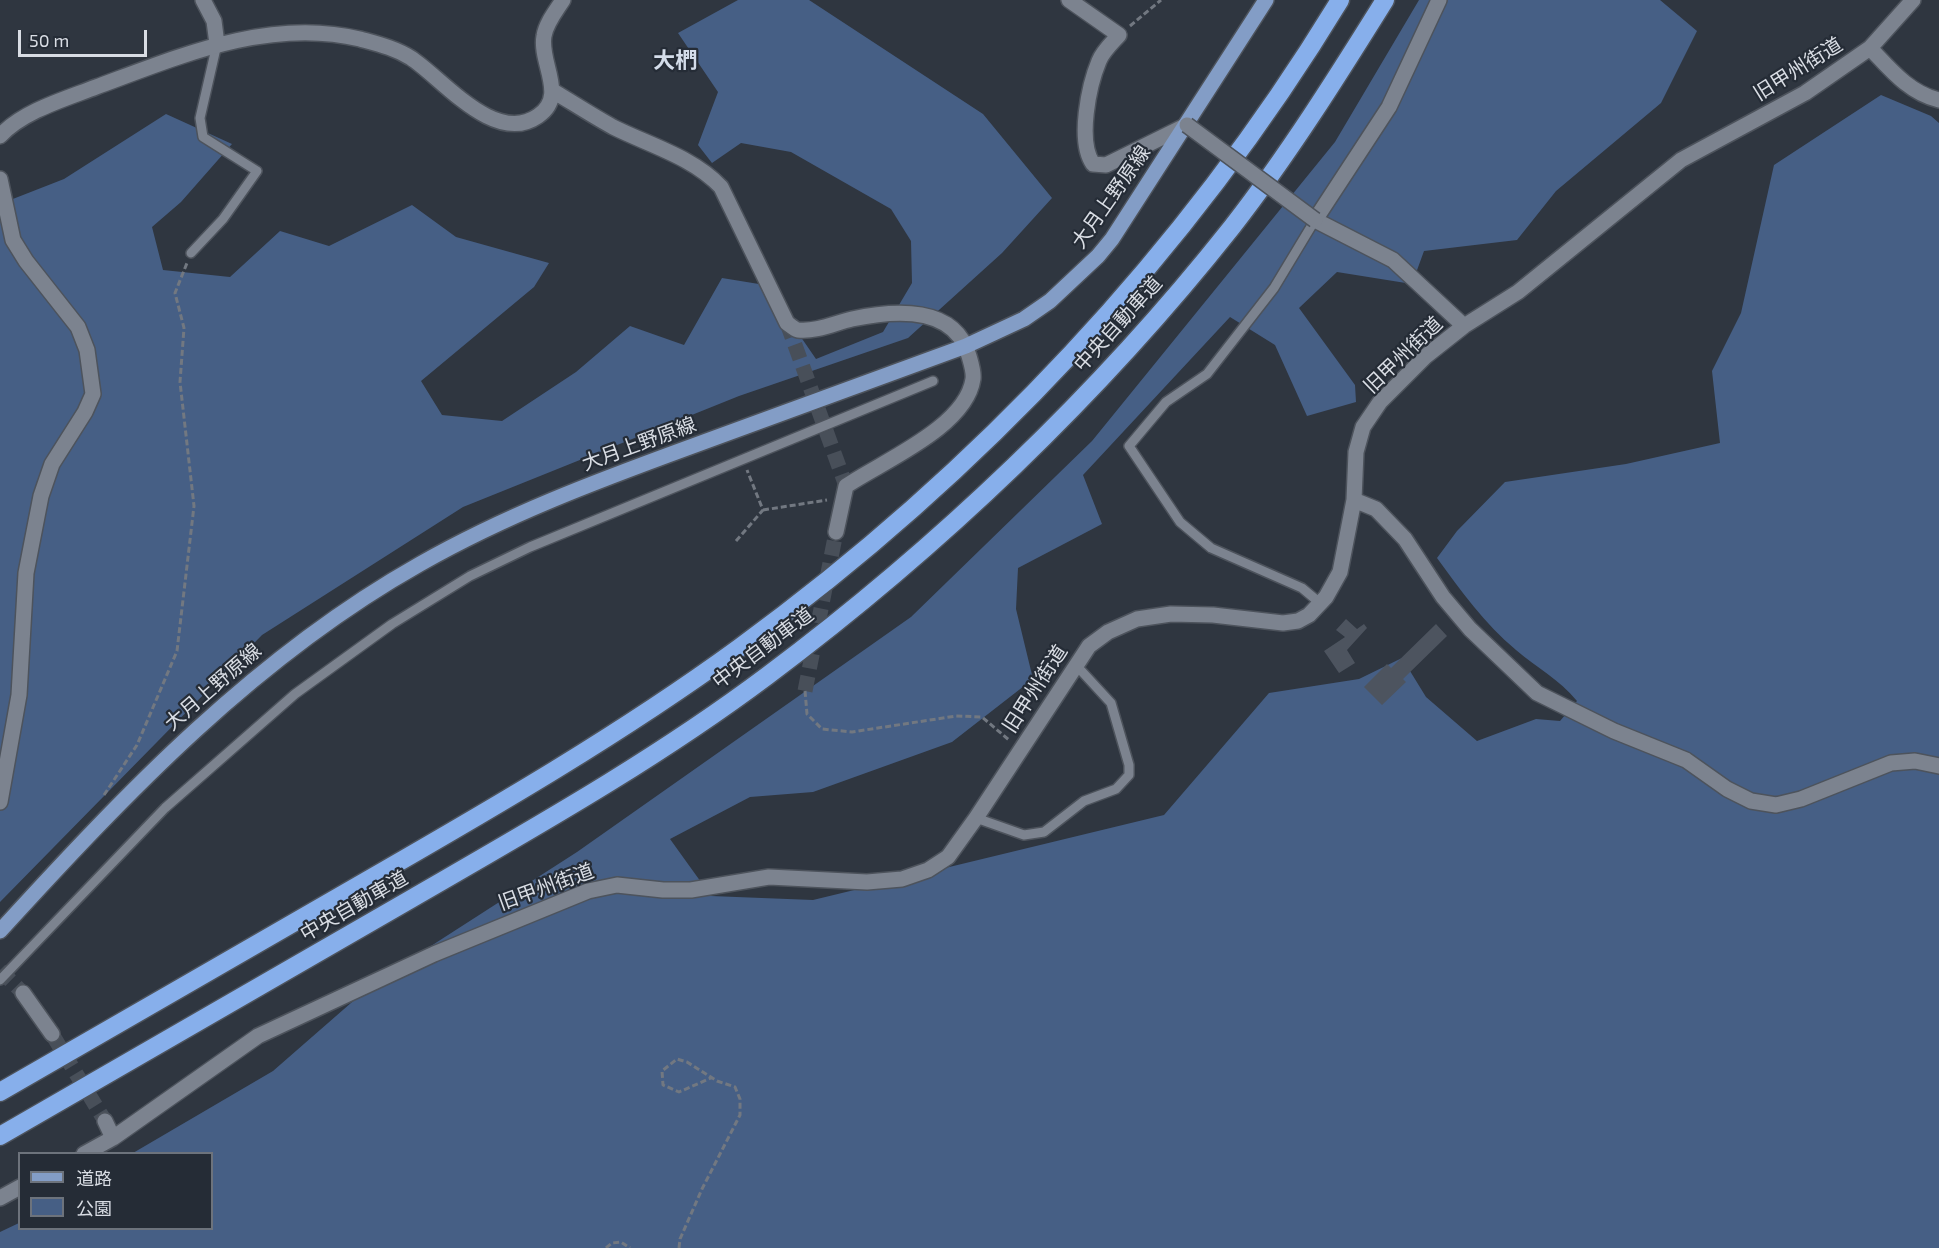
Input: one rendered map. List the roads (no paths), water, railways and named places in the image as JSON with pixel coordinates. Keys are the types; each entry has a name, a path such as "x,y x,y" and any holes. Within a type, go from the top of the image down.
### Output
{"highway":[{"name":"中央自動車道","path":"0,1092 470,821 559,767 654,707 740,647 818,586 900,519 986,440 1137,280 1202,201 1261,122 1340,0"},
{"name":"中央自動車道","path":"0,1136 584,797 765,678 841,618 926,546 1009,470 1088,391 1161,311 1233,226 1296,138 1385,0"}],"main road":[{"name":"大月上野原線","path":"0,931 104,817 214,711 267,666 314,631 419,564 484,530 590,484 966,346 1024,319 1050,301 1081,273 1112,239 1266,0"}],"street":[{"path":"203,0 214,21 217,44"},
{"path":"0,136 8,127 62,100 217,44 272,35 312,33 330,33 385,46 411,59 479,111 506,123 530,121 547,107 553,91 544,35 563,0"},
{"path":"1069,0 1119,35 1100,59 1088,95 1086,136 1088,157 1093,164 1106,165 1186,124 1316,220 1393,260 1464,326"},
{"path":"1316,220 1389,107 1439,0"},
{"name":"旧甲州街道","path":"88,1152 113,1138 258,1036 434,954 588,891 617,885 663,890 691,890 769,877 867,882 902,879 928,870 948,857 1054,702 1075,664 1089,646 1108,632 1137,619 1171,614 1213,615 1283,623 1298,621 1309,615 1320,603 1340,572 1354,500 1356,452 1364,427 1380,402 1426,356 1464,326 1518,292 1681,160 1805,93 1870,48 1913,0"},
{"path":"1870,48 1903,82 1929,98 1939,100"},
{"path":"553,91 612,126 696,166 711,176 721,187 787,323 796,330 815,329 882,313 917,313 946,324 966,346 973,378 952,417 921,440 846,486 836,532"},
{"path":"0,179 13,240 26,261 78,327 87,350 93,394 85,412 52,464 41,496 26,573 19,695 0,802"},
{"path":"1354,500 1376,509 1405,539 1443,597 1470,629 1537,693 1614,731 1686,760 1727,789 1751,801 1776,804 1801,799 1892,763 1915,761 1939,766"},
{"path":"23,993 52,1034"},
{"path":"105,1121 113,1138"},
{"path":"0,1198 18,1189"}],"lane":[{"path":"191,253 223,219 257,171 203,137 200,118 217,44"},
{"path":"1316,220 1274,288 1207,374 1166,402 1129,447 1180,522 1211,548 1302,588 1320,603"},
{"path":"0,980 165,808 261,722 354,649 470,576 571,530 933,381"},
{"path":"976,818 1024,835 1044,832 1084,801 1116,789 1129,776 1130,765 1111,703 1075,664"}],"tunnel":[{"path":"787,323 846,486"},
{"path":"805,691 836,532"},
{"path":"0,970 23,993"},
{"path":"52,1034 105,1121"}],"district":[{"name":"大椚","path":"675,61"}]}
